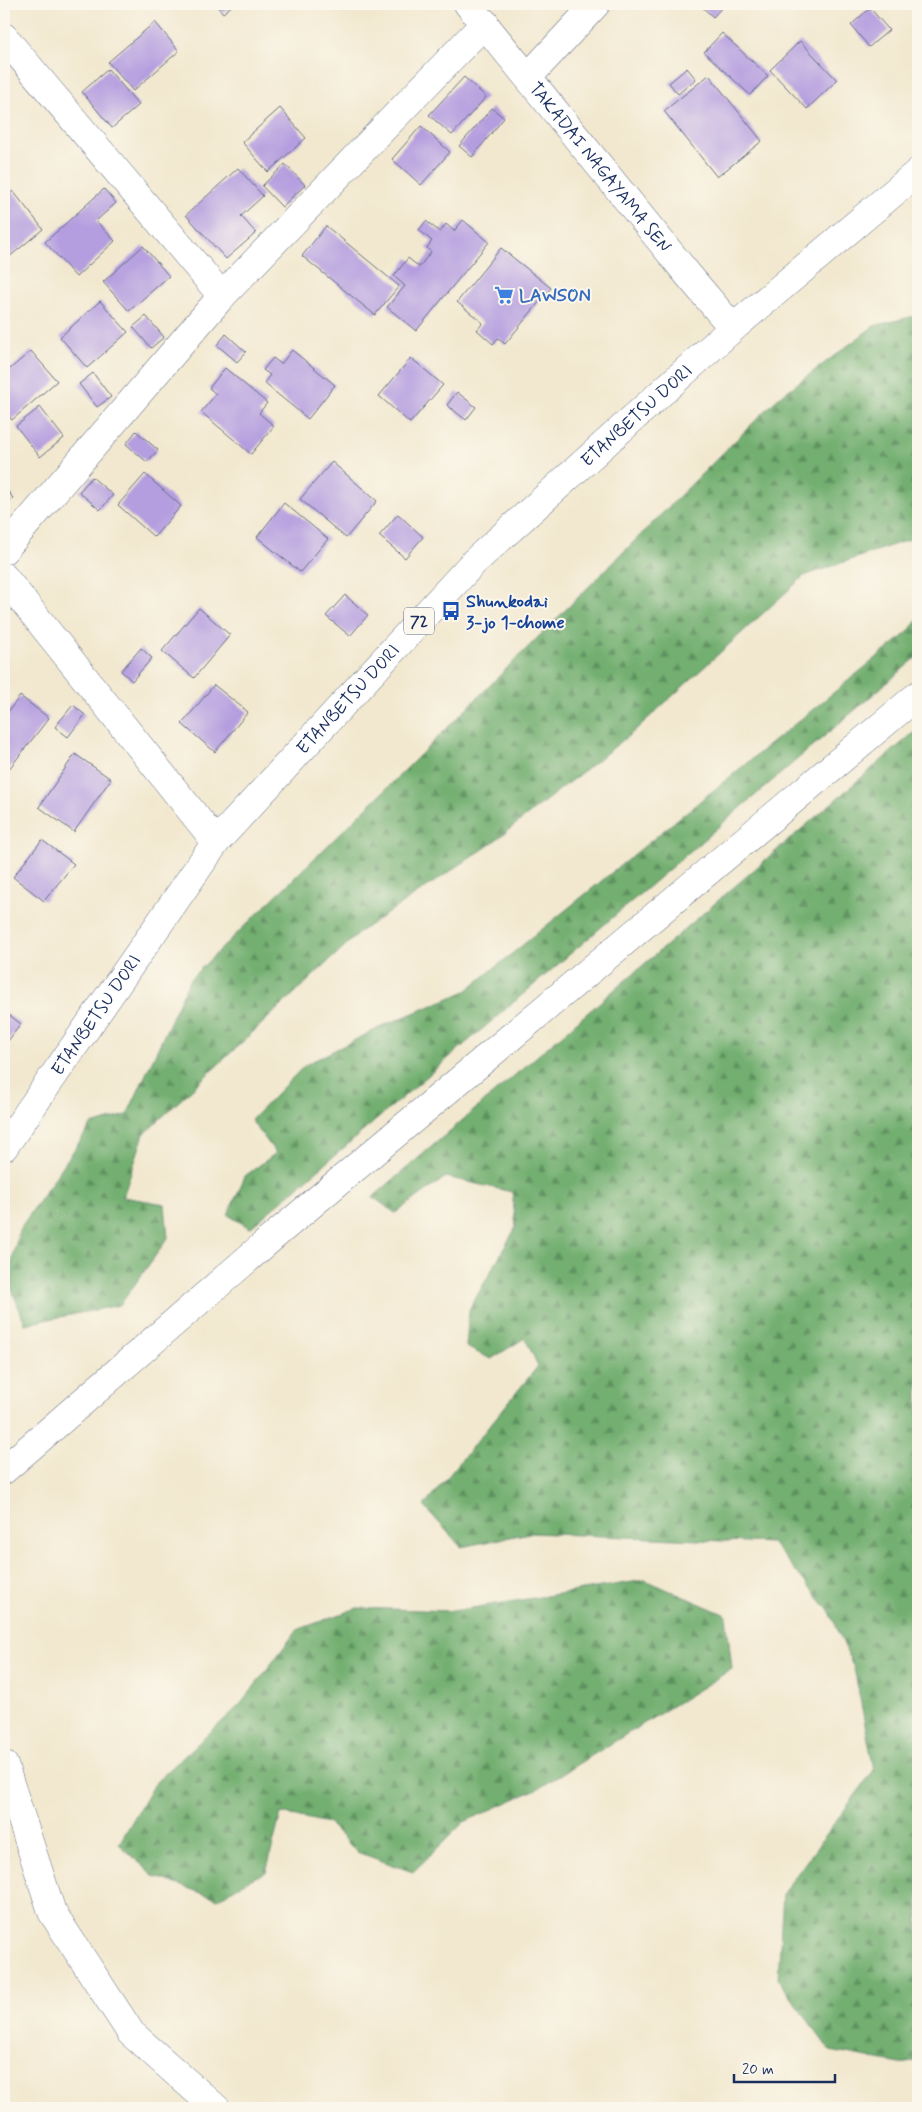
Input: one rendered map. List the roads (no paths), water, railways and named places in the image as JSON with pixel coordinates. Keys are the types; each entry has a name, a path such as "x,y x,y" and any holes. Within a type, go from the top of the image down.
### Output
{"street":[{"path":"528,77 596,4"},
{"path":"4,550 222,296 477,13"},
{"name":"TAKADAI NAGAYAMA SEN","path":"477,13 688,276 733,328"},
{"path":"4,37 222,296"},
{"name":"ETANBETSU DORI","path":"4,1147 216,842 474,562 733,328 918,172"},
{"path":"4,577 216,842"},
{"path":"4,1470 274,1236 918,695"},
{"path":"4,1765 52,1912 131,2033 216,2108"}],"place":[{"name":"LAWSON","path":"504,295"},
{"name":"Shunkodai 3-jo 1-chome","path":"451,611"}]}
